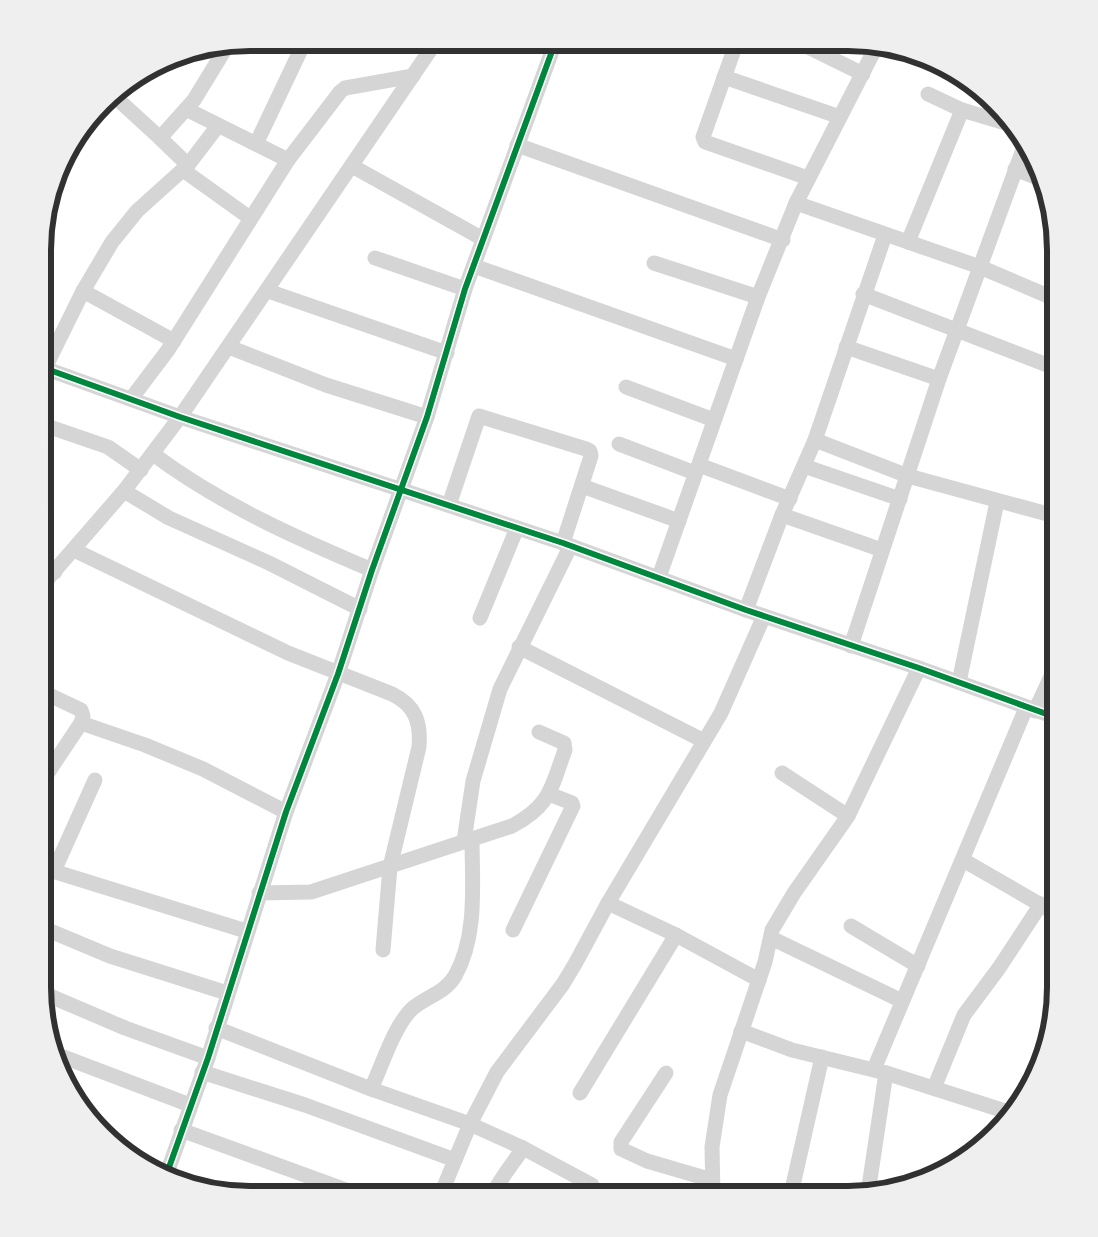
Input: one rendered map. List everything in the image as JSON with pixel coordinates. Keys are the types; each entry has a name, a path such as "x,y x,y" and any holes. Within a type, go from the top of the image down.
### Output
{"street":[{"path":"256,144 300,51"},
{"path":"51,575 154,454 268,291 430,51"},
{"path":"168,1168 208,1058 246,931 286,812 338,674 372,570 427,417 465,289 552,51"},
{"path":"733,51 703,137 705,142 808,178"},
{"path":"823,51 863,74"},
{"path":"160,138 186,109 210,76 223,53"},
{"path":"659,577 758,297 783,240 796,203 873,53"},
{"path":"131,399 174,341 288,160 340,92 345,88 413,76"},
{"path":"724,77 840,117"},
{"path":"928,94 962,110 999,121"},
{"path":"119,101 160,138 186,167 250,218"},
{"path":"186,109 217,127 288,160"},
{"path":"908,242 962,110"},
{"path":"51,354 83,291 112,242 137,211 186,167 217,127"},
{"path":"517,146 783,240"},
{"path":"851,646 939,379 1021,153"},
{"path":"352,166 483,238"},
{"path":"1015,169 1033,176"},
{"path":"796,203 980,267 1047,296"},
{"path":"746,610 782,515 815,440 863,294 885,235"},
{"path":"375,258 465,289"},
{"path":"654,263 758,297"},
{"path":"474,266 736,359"},
{"path":"83,291 174,341"},
{"path":"268,291 447,353"},
{"path":"863,294 1047,365"},
{"path":"846,346 939,379"},
{"path":"229,347 326,385 427,417"},
{"path":"51,370 180,417 567,545 746,610 920,668 1047,715"},
{"path":"626,387 714,420"},
{"path":"371,1089 402,1022 412,1009 454,979 460,966 471,923 468,839 473,781 500,689 567,545 591,456 590,451 481,416 478,418 449,505"},
{"path":"51,427 108,447 141,470"},
{"path":"815,440 908,476 996,502 1047,514"},
{"path":"619,444 790,498"},
{"path":"154,454 180,474 266,524 372,570"},
{"path":"804,466 900,499"},
{"path":"582,486 679,521"},
{"path":"124,490 169,518 268,563 360,609"},
{"path":"959,682 996,502"},
{"path":"782,515 882,550"},
{"path":"480,618 517,528"},
{"path":"74,550 196,611 338,674 404,700 415,712 421,732 419,747 390,867 383,950"},
{"path":"445,1186 470,1124 510,1052 563,984 608,903 721,713 764,616"},
{"path":"519,647 704,741"},
{"path":"713,1186 714,1123 720,1095 759,980 775,924 794,893 848,816 920,668"},
{"path":"869,1184 880,1071 902,1001 963,860 989,793 1047,682"},
{"path":"51,695 81,710 83,716 81,723 51,768"},
{"path":"81,723 145,745 203,768 286,812"},
{"path":"259,893 293,894 311,892 512,826 527,818 540,808 549,794 565,746 564,743 539,732"},
{"path":"782,773 848,816"},
{"path":"51,863 95,780"},
{"path":"514,930 573,806 572,803 549,794"},
{"path":"963,860 1047,907"},
{"path":"51,870 246,931"},
{"path":"608,903 676,934 759,980"},
{"path":"934,1088 964,1015 999,968 1041,904"},
{"path":"851,926 918,966"},
{"path":"51,932 136,965 227,993"},
{"path":"580,1093 676,934"},
{"path":"771,938 902,1001"},
{"path":"52,997 125,1028 208,1058"},
{"path":"216,1028 371,1089 470,1124 523,1148 592,1185"},
{"path":"741,1031 780,1046 880,1071 1004,1111"},
{"path":"64,1057 190,1105"},
{"path":"793,1186 822,1057"},
{"path":"202,1072 305,1105 454,1160"},
{"path":"666,1073 622,1142 621,1150 710,1186"},
{"path":"181,1130 331,1186"},
{"path":"496,1186 504,1172 511,1167 523,1148"}],"cycle path":[{"path":"169,1168 208,1058 286,812 338,674 372,570 427,417 465,289 552,51"},
{"path":"51,371 180,417 563,543 746,610 919,668 1047,714"}]}
